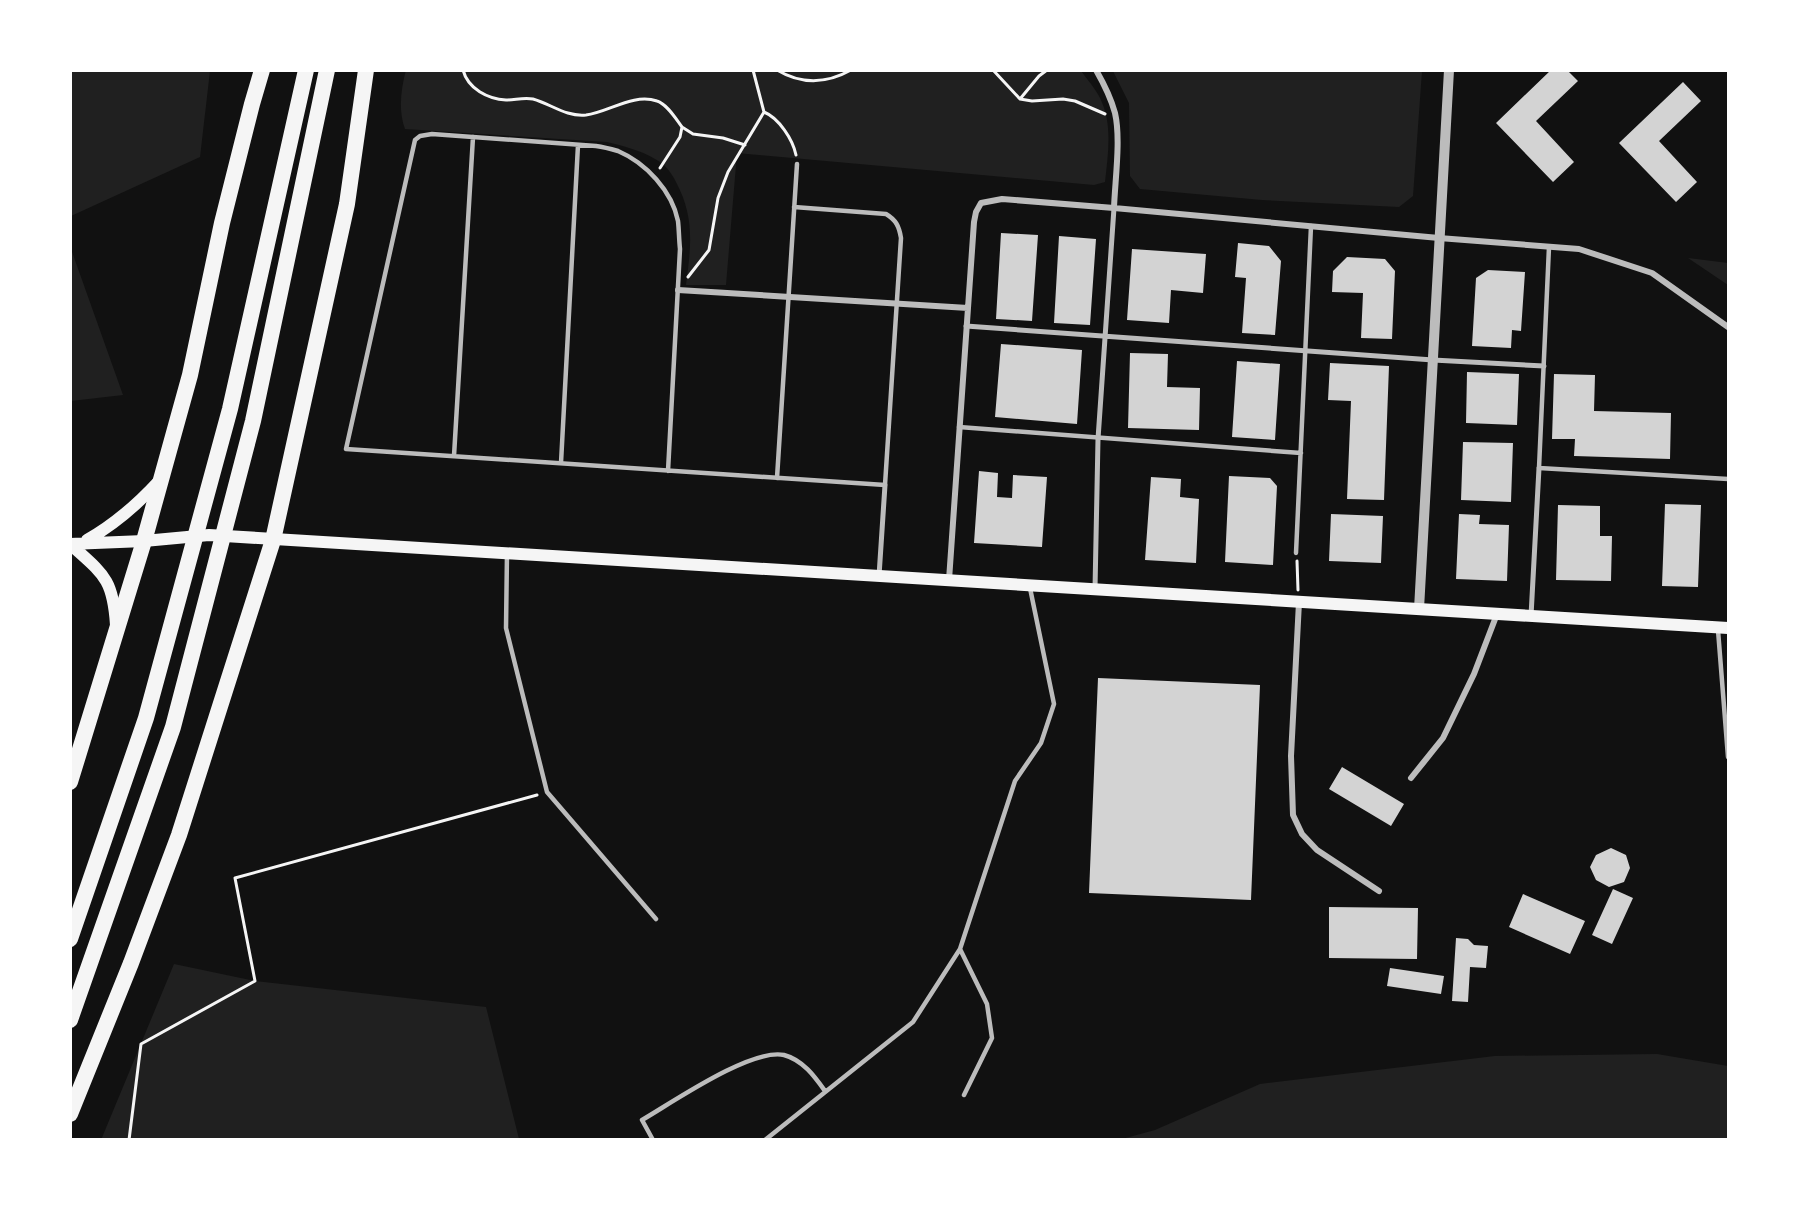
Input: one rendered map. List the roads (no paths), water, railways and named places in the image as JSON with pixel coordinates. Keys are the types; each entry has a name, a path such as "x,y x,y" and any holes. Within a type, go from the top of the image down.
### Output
{"highway":[{"path":"70,782 144,541 190,375 222,223 262,70"},
{"path":"70,939 146,718 230,409 306,70"},
{"path":"70,1020 173,727 253,421 327,70"},
{"path":"70,1114 179,835 273,540 347,204 366,70"}],"main road":[{"path":"74,543 105,530 121,518 142,500 161,477"},
{"path":"74,543 144,541 210,535 1723,628"},
{"path":"74,543 104,575 111,589 116,634"}],"street":[{"path":"1095,589 1098,439 1114,207 1116,121 1109,94 1096,70"},
{"path":"1419,609 1449,70"},
{"path":"949,580 974,222 981,203 1002,199 1114,207 1579,249 1652,273 1728,327"},
{"path":"678,291 968,308"},
{"path":"966,327 1544,366"},
{"path":"1531,616 1539,468"},
{"path":"879,576 885,486"},
{"path":"1299,602 1291,756 1293,815 1302,834 1317,850 1379,891"},
{"path":"1411,778 1443,738 1474,674 1497,614"}],"lane":[{"path":"668,471 680,249 678,220 671,200 654,177 639,163 618,151 596,146 432,134 420,136 415,140 346,449 885,486 901,238 899,227 893,218 886,214 794,207"},
{"path":"454,456 473,137"},
{"path":"561,464 578,144"},
{"path":"777,478 797,164"},
{"path":"1296,553 1311,226"},
{"path":"1550,247 1539,468 1728,479"},
{"path":"960,428 1301,453"},
{"path":"507,553 506,628 547,792 656,919"},
{"path":"765,1140 913,1022 960,949 1015,781 1041,743 1054,704 1030,585"},
{"path":"1723,628 1728,757"},
{"path":"960,949 987,1004 992,1038 964,1095"},
{"path":"653,1140 642,1120 736,1066 770,1054 786,1056 803,1065 825,1091"}]}
